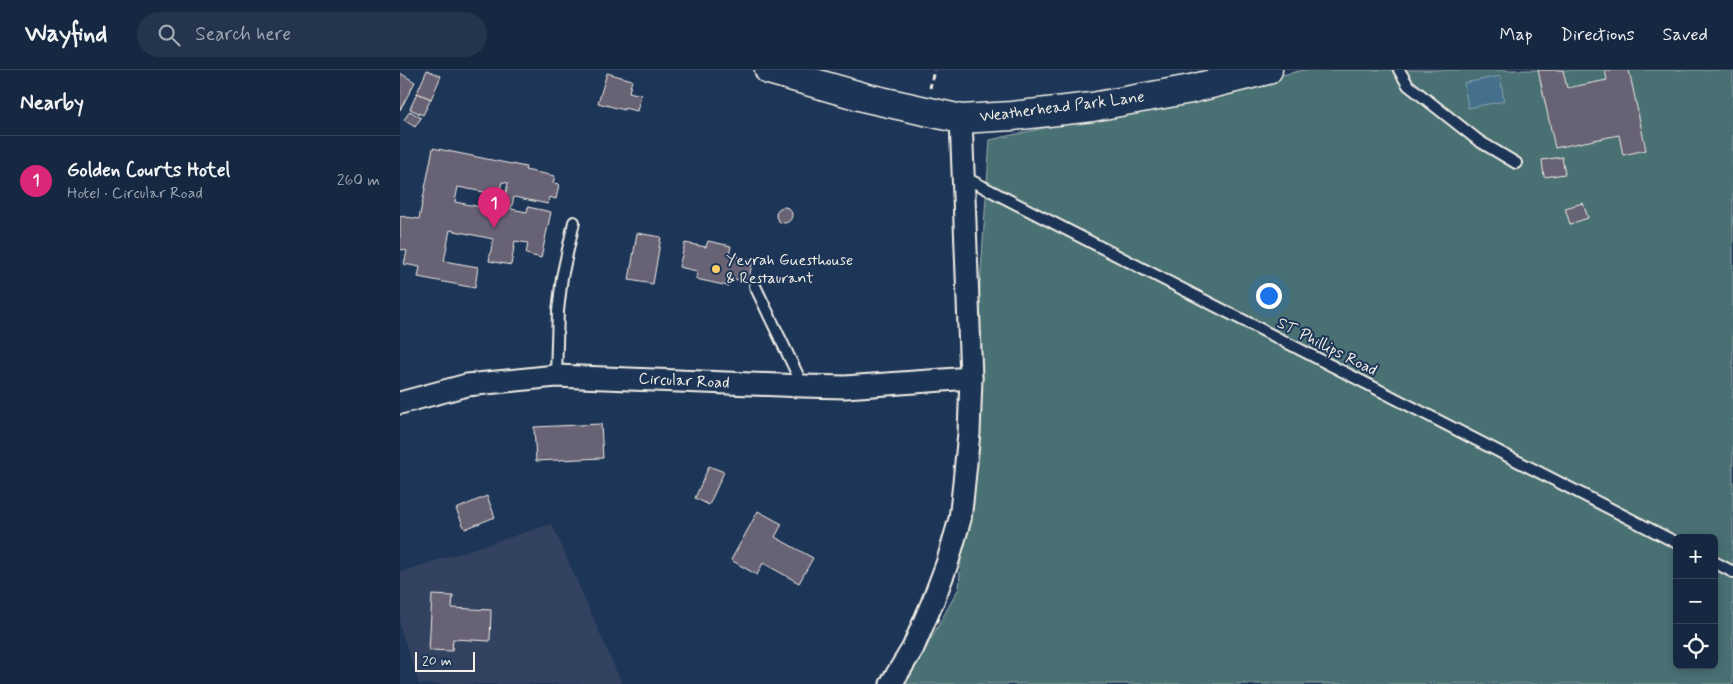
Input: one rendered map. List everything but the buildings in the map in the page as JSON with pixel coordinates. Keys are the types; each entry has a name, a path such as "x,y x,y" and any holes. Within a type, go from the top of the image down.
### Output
{"main road":[{"name":"Weatherhead Park Lane","path":"769,70 867,98 961,119 1012,116 1092,107 1192,89 1268,70"}],"street":[{"path":"892,684 913,648 933,601 947,564 960,519 969,433 971,378 961,119"},
{"name":"Circular Road","path":"400,403 467,385 556,376 845,387 971,378"}],"lane":[{"path":"1399,70 1408,86 1479,141 1516,163"},
{"name":"ST Phillips Road","path":"964,177 1673,541"},
{"path":"556,376 558,311 561,285 574,222"},
{"path":"756,286 803,386"},
{"path":"1718,564 1733,572"}],"shaded area":[{"path":"1500,76 1504,101 1468,108 1464,83"},
{"path":"552,524 622,684 419,684 400,627 400,572"}],"green space":[{"path":"1304,70 1733,70 1733,684 906,684 959,588 990,140"}],"place":[{"name":"Golden Courts Hotel","path":"494,228"},
{"name":"Yevrah Guesthouse & Restaurant","path":"716,269"}]}
